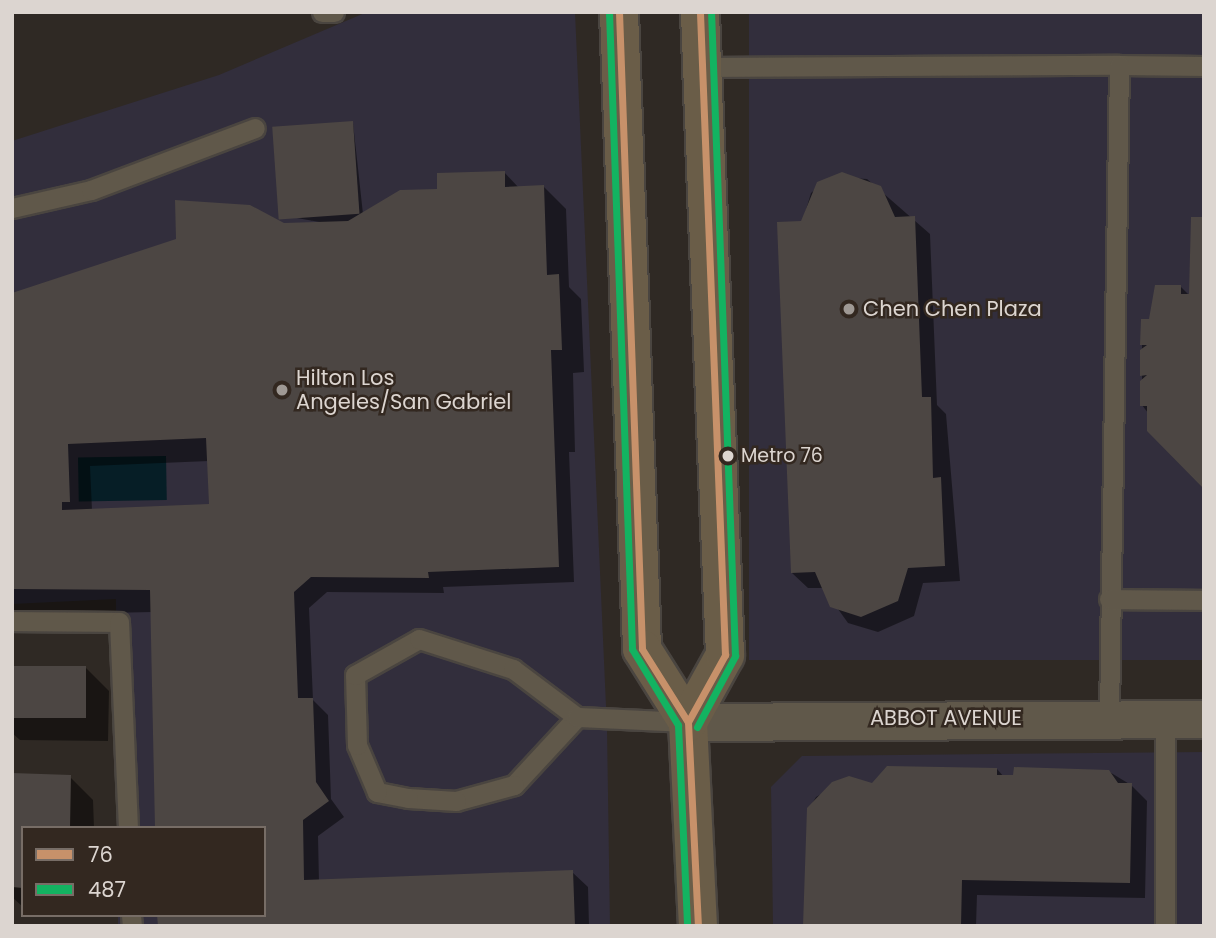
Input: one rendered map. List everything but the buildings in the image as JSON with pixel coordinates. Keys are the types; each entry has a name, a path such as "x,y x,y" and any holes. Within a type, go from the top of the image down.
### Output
{"main road":[{"path":"619,12 642,649 688,722 698,926"},
{"path":"688,722 725,655 700,12"}],"street":[{"name":"ABBOT AVENUE","path":"688,722 1204,719"}],"lane":[{"path":"321,12 334,12"},
{"path":"1109,718 1119,65"},
{"path":"702,67 1204,66"},
{"path":"12,208 91,190 255,128"},
{"path":"1109,599 1204,600"},
{"path":"12,621 119,622 128,826"},
{"path":"577,717 514,785 456,801 408,798 377,792 357,745 355,675 419,639 513,668 577,717 688,722"},
{"path":"1165,720 1165,926"}],"shaded area":[{"path":"367,12 575,12 607,728 610,926 118,926 118,917 266,917 266,826 117,826 116,599 12,604 12,141 219,75"},
{"path":"749,12 1204,12 1204,660 749,660"},
{"path":"1204,752 1204,926 773,926 771,787 802,756"}],"water":[{"path":"166,456 167,500 79,502 78,458"}],"transit line":[{"name":"487","path":"609,12 632,649 678,725 687,926"},
{"name":"76","path":"619,12 642,649 688,722 698,926"},
{"name":"76","path":"688,722 725,655 700,12"},
{"name":"487","path":"697,727 735,656 711,12"}],"place":[{"name":"Chen Chen Plaza","path":"849,309"},
{"name":"Hilton Los Angeles/San Gabriel","path":"282,390"},
{"name":"Metro 76","path":"728,456"}]}
